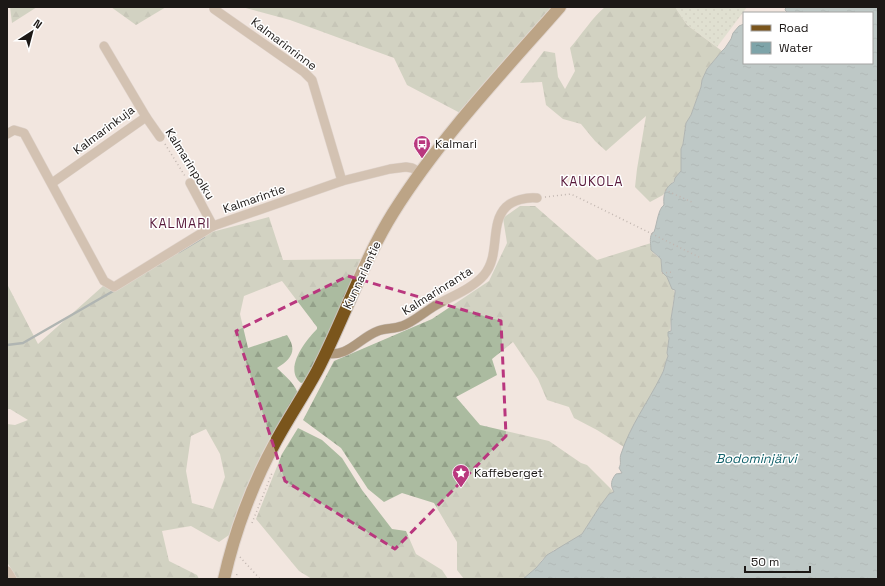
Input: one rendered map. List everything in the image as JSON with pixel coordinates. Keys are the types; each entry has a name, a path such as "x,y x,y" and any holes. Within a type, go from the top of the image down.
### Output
{"main road":[{"name":"Kunnarlantie","path":"224,579 237,530 255,484 276,441 306,392 326,353 359,278 392,214 420,172 465,115 560,7"}],"street":[{"name":"Kalmarinrinne","path":"214,9 304,72 312,80 342,181"},
{"name":"Kalmarinkuja","path":"52,183 146,117 104,46"},
{"name":"Kalmarinpolku","path":"146,117 160,137"},
{"name":"Kalmarintie","path":"7,134 14,130 24,133 104,281 114,287 213,226 342,181 406,166 420,172"},
{"name":"Kalmarinpolku","path":"190,182 213,226"},
{"name":"Kalmarinranta","path":"326,353 333,355 342,354 378,331 403,326 432,307 474,284 484,275 490,265 494,254 498,220 501,213 507,206 515,202 529,197 537,198"},
{"path":"7,571 12,579"}],"path":[{"name":"Kalmarinpolku","path":"160,137 190,182"},
{"path":"666,190 694,203"},
{"path":"537,198 571,194 699,257"},
{"path":"662,273 674,272"},
{"path":"250,527 273,472"},
{"path":"239,564 240,557 260,579"},
{"path":"236,579 237,572"}],"highlighted area":[{"path":"348,276 501,321 506,436 395,549 285,481 236,331"}],"green space":[{"path":"10,7 37,7 12,23"},
{"path":"111,7 166,7 136,25"},
{"path":"242,7 556,7 462,114 407,85 394,58 290,20"},
{"path":"605,7 675,7 687,25 722,51 707,69 691,115 686,123 681,149 681,171 663,195 650,202 635,187 646,116 606,151 595,141 581,124 563,119 546,105 542,82 520,83 544,51 555,53 558,77 565,89 575,71 570,48 591,21"},
{"path":"675,7 747,7 717,47 687,25"},
{"path":"520,206 535,206 597,260 651,243 653,253 661,259 662,272 667,277 675,293 667,353 668,356 662,376 637,420 624,447 574,418 569,407 547,400 538,379 513,342 492,359 497,375 456,397 480,425 549,441 581,463 587,465 614,492 609,494 582,534 562,547 554,550 523,579 464,579 457,570 457,542 434,503 402,493 384,502 368,489 341,448 303,420 334,361 432,319 489,281 507,243 503,218"},
{"path":"269,217 283,260 364,259 308,381 301,383 296,377 294,370 295,363 302,347 317,327 282,281 244,296 240,314 248,348 287,335 292,346 291,354 286,361 277,368 293,384 299,397 232,533 219,542 191,526 162,531 169,561 197,575 199,579 17,579 7,562 7,424 15,425 28,420 10,409 7,409 7,284 38,344 103,286 118,289 204,234","holes":["206,429 220,454 225,477 213,509 192,503 186,471 191,436"]},
{"path":"298,428 322,440 342,458 362,490 392,529 406,531 416,554 442,570 448,579 312,579 299,571 256,519 282,454"}],"water":[{"name":"Bodominjärvi","path":"786,7 878,7 878,579 523,579 536,568 547,555 582,534 609,494 614,492 612,487 613,478 616,474 622,473 619,468 620,456 634,424 663,371 668,356 668,332 671,331 675,290 672,289 667,277 662,272 661,259 651,250 650,242 660,210 664,205 665,192 668,186 674,182 675,178 681,171 681,149 686,123 691,115 707,69 725,48 733,33 739,26 743,24 743,64 873,64 873,12 787,12 785,10"}],"waterway":[{"path":"179,252 204,237"},
{"path":"7,345 23,343 115,290"}],"place":[{"name":"Kalmari","path":"422,159"},
{"name":"Kaffeberget","path":"461,488"}],"district":[{"name":"KAUKOLA","path":"592,181"},
{"name":"KALMARI","path":"180,223"}]}
